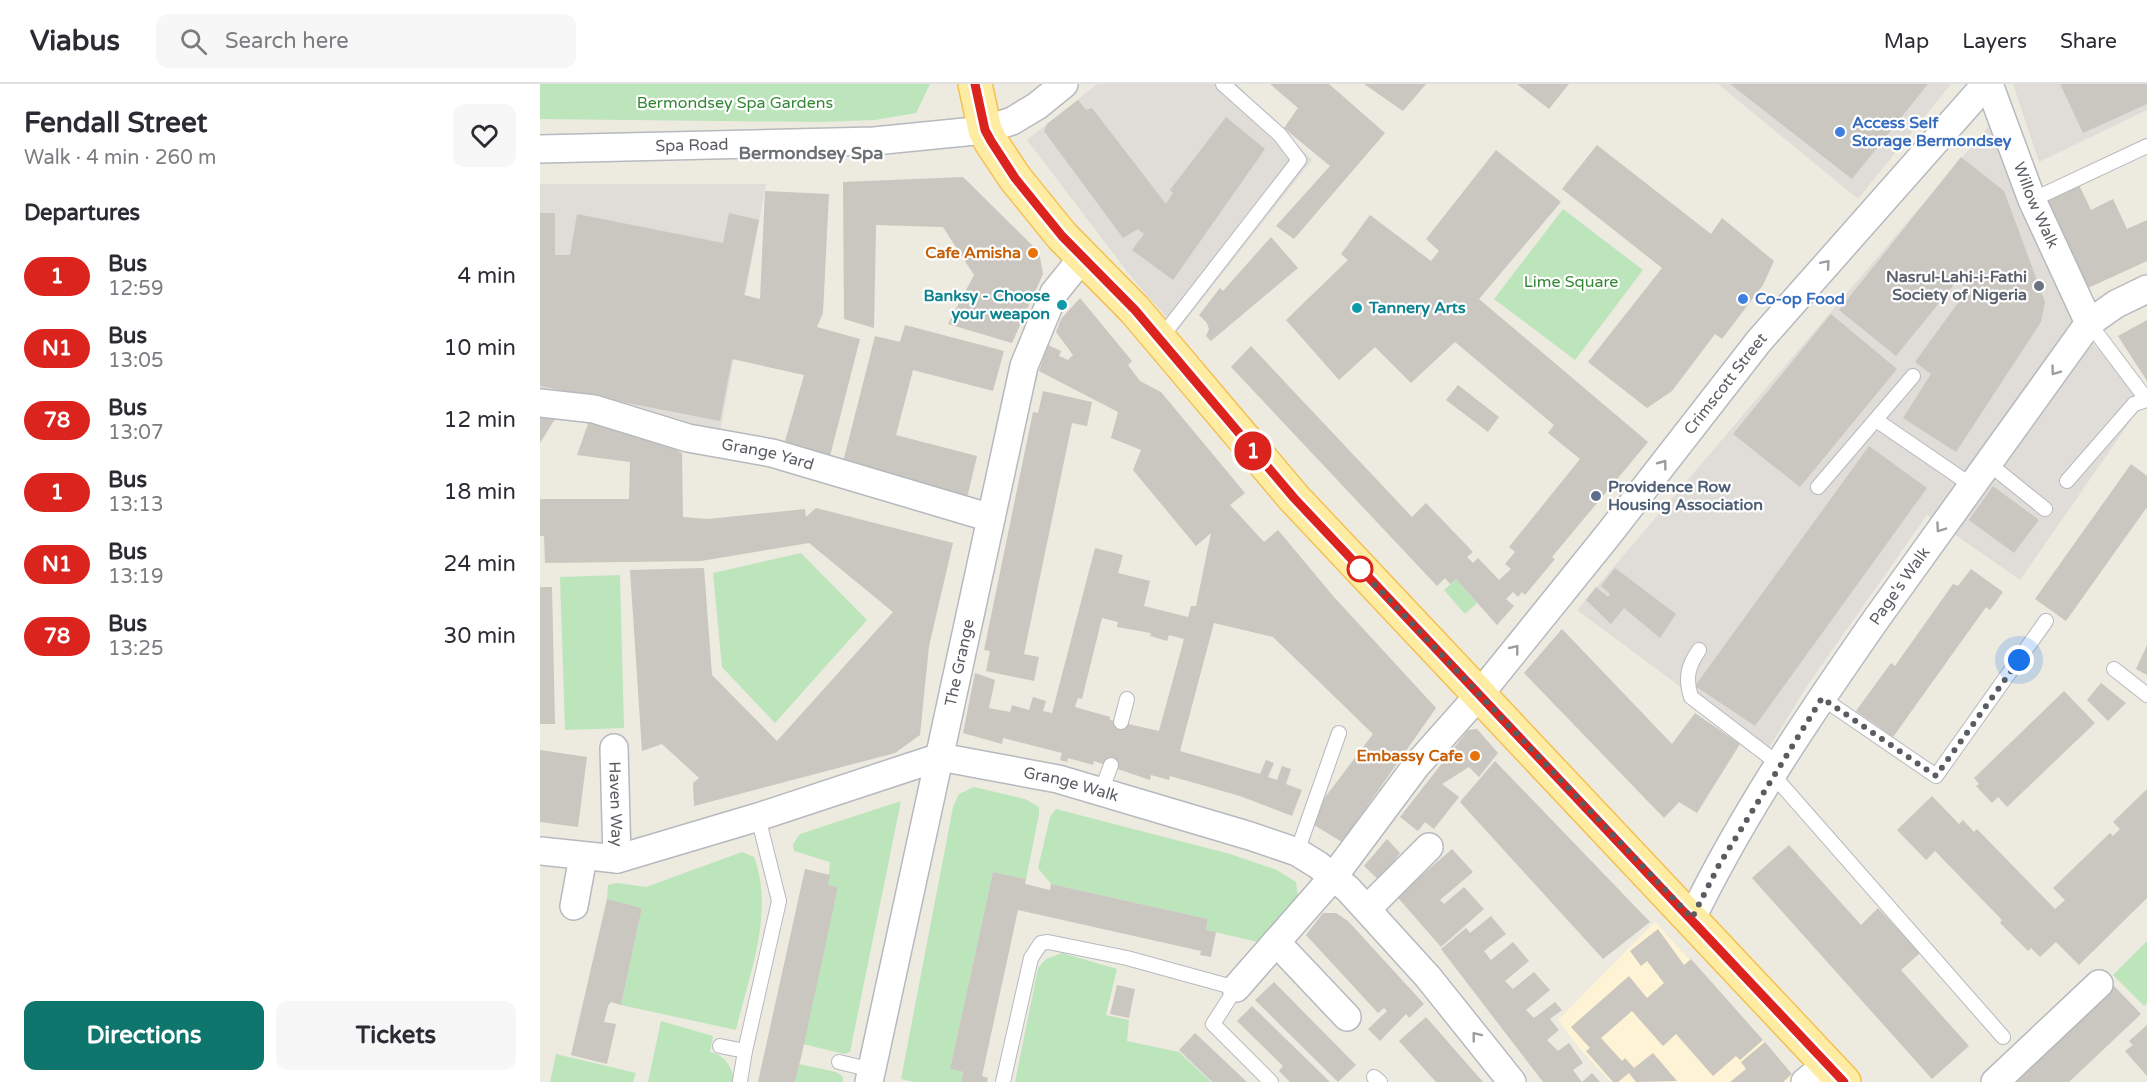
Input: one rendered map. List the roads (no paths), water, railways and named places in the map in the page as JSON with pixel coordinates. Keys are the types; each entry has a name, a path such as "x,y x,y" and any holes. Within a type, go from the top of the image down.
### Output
{"main road":[{"path":"975,84 985,130 1015,178 1083,257 1121,294 1294,498 1692,918 1825,1076"}],"street":[{"name":"Spa Road","path":"540,149 874,141 985,130 1012,121 1037,106 1065,84"},
{"name":"Willow Walk","path":"1988,84 2032,200 2089,323"},
{"name":"Crimscott Street","path":"1236,988 1334,876 1416,766 1479,695 1608,535 1759,341 1988,84"},
{"name":"The Grange","path":"870,1076 1024,366 1054,293 1083,257"},
{"name":"Page's Walk","path":"1692,918 1719,865 1822,698 1971,485 2089,323 2116,304 2147,289"},
{"name":"Grange Yard","path":"540,403 594,409 688,438 772,453 991,518"},
{"name":"Haven Way","path":"614,748 617,859"},
{"name":"Grange Walk","path":"540,850 583,857 617,859 758,817 940,757 1027,772 1101,792 1297,852 1334,876 1367,909 1446,998 1512,1082"},
{"path":"1367,909 1429,847"},
{"path":"574,906 583,857"},
{"path":"1276,942 1347,1017"},
{"path":"1995,1082 2099,984"}],"lane":[{"path":"1160,339 1299,160 1280,135 1223,84"},
{"path":"2032,200 2147,147"},
{"path":"2067,480 2134,404 2147,400 2089,323"},
{"path":"1818,487 1913,376"},
{"path":"1876,420 1971,485"},
{"path":"1988,463 2045,509"},
{"path":"1822,698 1936,776 2046,621"},
{"path":"1700,650 1690,663 1688,676 1691,697 1776,770 2003,1037"},
{"path":"2114,669 2147,695"},
{"path":"1121,722 1127,699"},
{"path":"1297,852 1340,733"},
{"path":"1101,792 1111,765"},
{"path":"740,1081 779,901 758,817"},
{"path":"1003,1082 1031,958 1041,943 1048,942 1127,958 1236,988 1213,1024 1271,1082"},
{"path":"720,1046 745,1051"},
{"path":"839,1062 870,1076"}],"place":[{"name":"Access Self Storage Bermondsey","path":"1840,132"},
{"name":"Cafe Amisha","path":"1033,253"},
{"name":"Nasrul-Lahi-i-Fathi Society of Nigeria","path":"2039,286"},
{"name":"Co-op Food","path":"1743,299"},
{"name":"Banksy - Choose your weapon","path":"1062,305"},
{"name":"Tannery Arts","path":"1357,308"},
{"name":"Providence Row Housing Association","path":"1596,496"},
{"name":"Embassy Cafe","path":"1475,756"}],"district":[{"name":"Bermondsey Spa","path":"811,153"}],"park label":[{"name":"Bermondsey Spa Gardens","path":"735,103"},
{"name":"Lime Square","path":"1571,282"}]}
